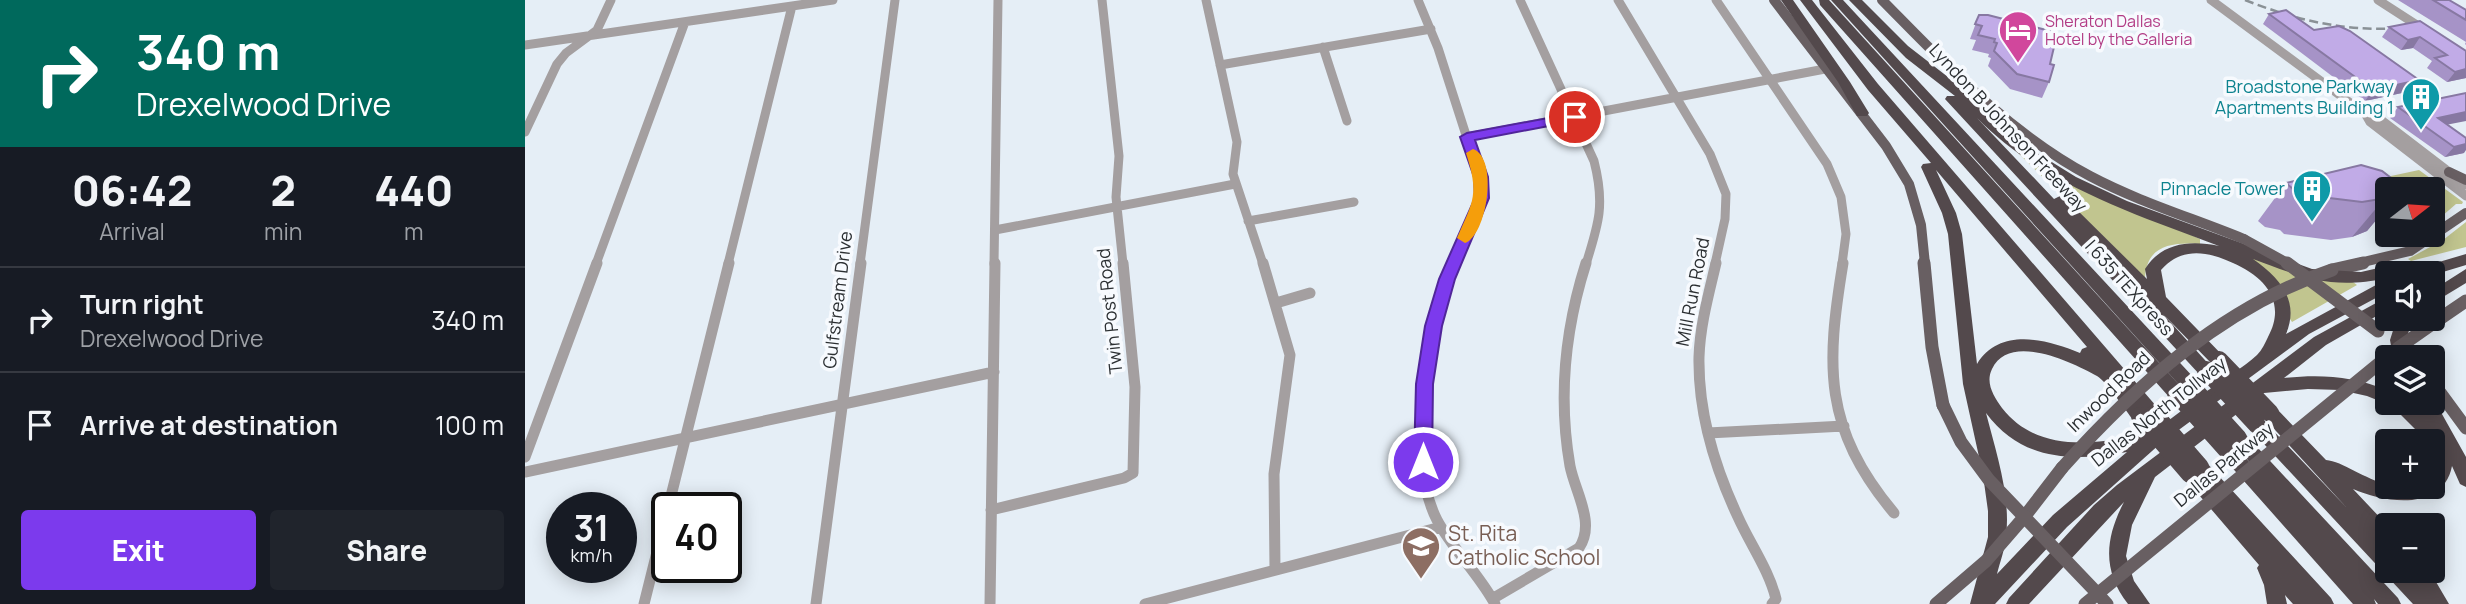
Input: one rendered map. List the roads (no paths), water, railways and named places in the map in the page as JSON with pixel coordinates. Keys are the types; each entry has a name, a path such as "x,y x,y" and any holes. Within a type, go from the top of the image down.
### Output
{"highway":[{"path":"1787,0 1844,82 1861,113"},
{"path":"1804,0 1803,10 1843,64 1928,167 2105,375 2147,415"},
{"path":"1804,0 1882,98 2147,415 2195,470 2324,604"},
{"name":"Lyndon B Johnson Freeway","path":"1855,0 2264,419 2375,549"},
{"name":"I 635 TEXpress","path":"1831,1 2232,444 2366,604"},
{"path":"1905,49 1961,94 1995,128 2029,155 2071,180 2133,209 2311,275 2361,278 2375,275"},
{"path":"1996,147 2026,168 2159,297 2212,365"},
{"path":"1928,167 1955,234 1971,384 1992,475 1997,511 1997,537 1981,604"},
{"path":"2159,297 2153,269 2160,259 2171,251 2187,248 2208,249 2246,262 2272,282 2284,309 2280,328 2264,359"},
{"path":"2445,265 2466,259"},
{"path":"2445,282 2466,274"},
{"path":"2445,289 2466,274"},
{"name":"Dallas North Tollway","path":"1981,604 2069,513 2155,438 2303,330 2375,291"},
{"path":"2016,604 2101,510 2320,341 2375,310"},
{"path":"2105,375 2066,353 2042,346 2018,346 2007,348 1989,358 1981,384 1991,408 2001,421 2014,431 2043,445 2060,450 2095,452 2155,438"},
{"path":"2258,387 2324,381 2351,384 2375,393"},
{"path":"2413,415 2427,429"},
{"path":"2433,415 2455,452 2466,479"},
{"path":"2264,419 2313,457 2345,477 2375,488"},
{"name":"I 635 TEXpress","path":"2232,444 2391,604"},
{"path":"2313,457 2375,525"},
{"path":"2195,470 2263,559 2306,604"},
{"path":"2140,604 2126,584 2116,550 2121,523 2150,473"},
{"path":"2263,559 2274,585 2277,604"},
{"path":"2407,583 2426,604"},
{"path":"2427,583 2439,604"}],"main road":[{"path":"1774,0 1898,164 1916,204 1923,236 1932,347 1943,405 1956,433 1973,459 2097,600"},
{"name":"Lyndon B Johnson Freeway","path":"1882,0 2006,121 2049,152 2112,187 2244,239 2308,278 2385,345"},
{"path":"2449,172 2466,180"},
{"name":"Inwood Road","path":"1935,604 1986,561 2074,454 2151,375 2222,325 2308,278 2417,247 2466,213"},
{"name":"Dallas Parkway","path":"2408,345 2466,301"},
{"name":"Dallas Parkway","path":"2097,600 2375,372"},
{"path":"2445,399 2463,423"}],"street":[{"path":"525,132 557,64 566,53 590,36 600,24 611,0"},
{"path":"525,45 833,0"},
{"name":"Gulfstream Drive","path":"816,604 895,0"},
{"path":"990,604 998,0"},
{"name":"Twin Post Road","path":"991,510 1124,478 1133,473 1136,453 1135,387 1117,206 1119,156 1102,0"},
{"path":"1206,0 1237,142 1233,164 1235,184 1276,303 1290,355 1274,474 1275,569"},
{"path":"1418,0 1431,29 1481,177 1482,198 1440,303 1427,359 1424,398 1425,487 1441,527 1494,601 1579,548 1587,528 1565,435 1563,392 1572,308 1599,223 1599,173 1520,0"},
{"name":"Mill Run Road","path":"1618,0 1720,174 1727,201 1703,323 1699,356 1700,386 1708,433 1719,472 1738,518 1773,586 1776,599 1772,604"},
{"path":"1716,0 1827,164 1842,197 1845,250 1831,360 1832,379 1844,426 1870,481 1894,513"},
{"path":"2211,0 2364,113 2380,119 2466,185"},
{"path":"2378,0 2427,32"},
{"path":"672,492 792,6"},
{"path":"525,457 685,22"},
{"path":"1220,65 1431,29"},
{"path":"1323,47 1347,121"},
{"path":"1467,137 1825,69"},
{"path":"2364,113 2370,122 2466,196"},
{"path":"995,230 1235,184"},
{"path":"1248,221 1354,201"},
{"path":"1276,303 1310,293"},
{"path":"525,472 994,372"},
{"path":"1708,433 1844,426"},
{"path":"1145,604 1441,527"},
{"path":"644,604 651,575"}],"railway":[{"path":"2245,0 2321,23 2360,28 2400,28"}],"place":[{"name":"Sheraton Dallas Hotel by the Galleria","path":"2018,64"},
{"name":"Broadstone Parkway Apartments Building 1","path":"2421,131"},
{"name":"Pinnacle Tower","path":"2312,223"},
{"name":"St. Rita Catholic School","path":"1421,580"}]}
